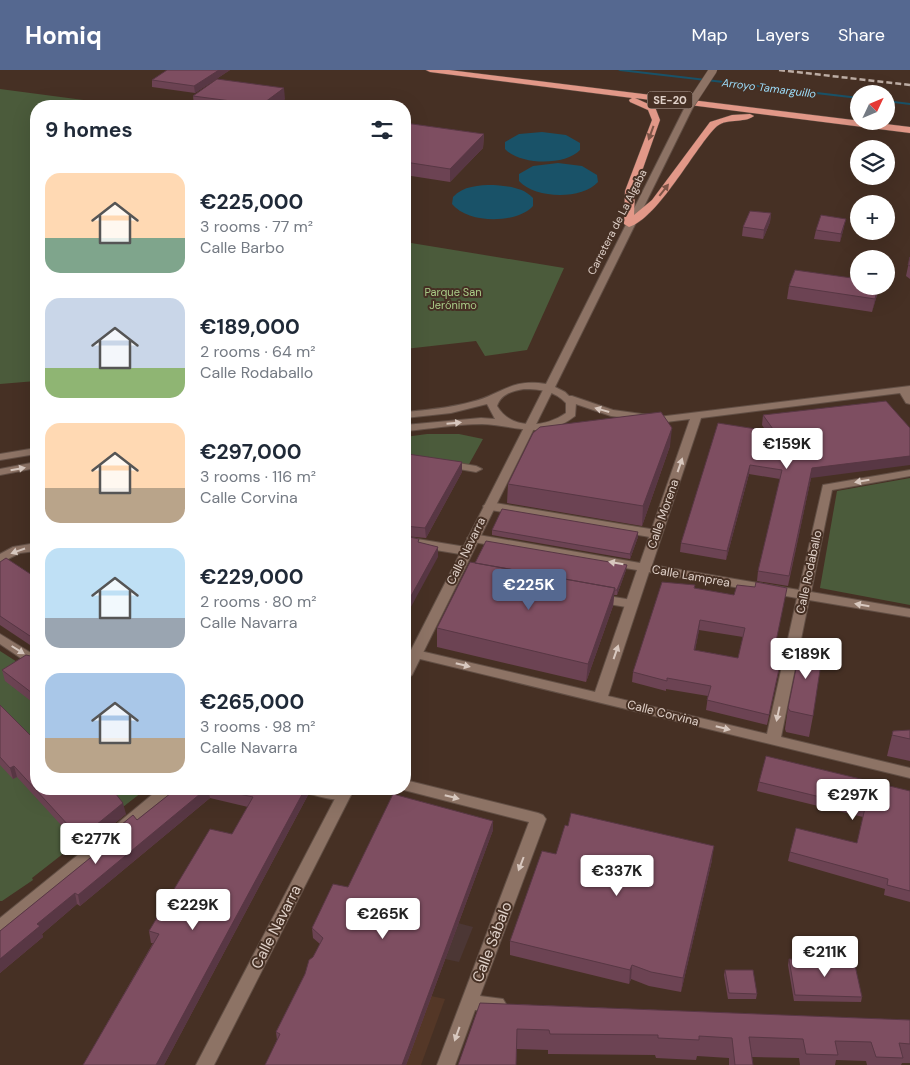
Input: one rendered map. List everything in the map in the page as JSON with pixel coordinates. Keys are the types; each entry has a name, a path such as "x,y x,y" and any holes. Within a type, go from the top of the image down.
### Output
{"highway":[{"name":"SE-20","path":"430,70 910,130"},
{"name":"SE-20","path":"471,70 850,117"},
{"path":"494,78 622,98 652,109 656,120 630,191 630,224"},
{"path":"630,224 651,207 709,128 722,120 764,115 910,130"},
{"path":"895,122 910,124"}],"street":[{"name":"Carretera de La Algaba","path":"549,388 690,105 714,70"},
{"path":"411,414 464,408 496,398 508,390 541,378 561,363"},
{"path":"518,387 549,388 568,398 598,409 633,416 691,415"},
{"name":"Calle Navarra","path":"411,664 549,388"},
{"path":"620,425 907,389 910,401"},
{"path":"496,398 492,406 496,414 513,424"},
{"path":"541,427 560,422 566,418 572,408 568,398"},
{"name":"Calle Morena","path":"600,698 656,534 691,415"},
{"path":"411,427 481,421 528,427 568,428"},
{"path":"0,457 30,452"},
{"path":"432,462 476,469"},
{"path":"0,472 30,466"},
{"name":"Calle Rodaballo","path":"773,740 827,487 910,473"},
{"path":"489,506 656,534"},
{"name":"Calle Lamprea","path":"473,538 910,613"},
{"path":"411,542 466,551"},
{"path":"0,559 17,550 30,548"},
{"path":"456,572 472,575"},
{"path":"587,596 632,604"},
{"path":"0,638 30,658"},
{"name":"Calle Corvina","path":"416,654 910,773"},
{"name":"Calle Sábalo","path":"411,787 538,819 446,1065"},
{"path":"0,927 162,795"},
{"name":"Calle Navarra","path":"205,1065 343,795"},
{"path":"469,1003 510,1005"}],"shaded area":[{"path":"458,923 473,927 459,962 445,959"},
{"path":"394,988 445,999 421,1065 359,1065"}],"green space":[{"path":"0,89 83,100 30,100 30,382 0,384"},
{"name":"Parque San Jerónimo","path":"411,243 564,268 527,350 485,356 476,341 411,348"},
{"path":"459,434 483,439 468,466 411,456 411,436"},
{"path":"910,478 910,605 820,588 837,491"},
{"path":"0,651 30,670 30,795 138,795 32,878 33,880 0,901"}],"water":[{"path":"542,132 566,135 580,143 580,150 564,159 542,162 521,158 505,149 505,142 519,134"},
{"path":"558,163 582,166 597,175 598,182 591,188 581,192 558,195 536,191 526,187 519,181 519,174 533,166"},
{"path":"493,185 524,191 533,198 533,206 526,212 516,216 505,219 492,219 469,215 459,211 452,204 453,197 466,188"}],"building":[{"path":"167,70 219,70 194,86 152,80"},
{"path":"217,79 284,88 268,100 223,100 193,96"},
{"path":"411,124 484,134 450,169 411,163"},
{"path":"750,211 771,213 764,230 743,227"},
{"path":"821,215 846,219 841,234 816,230"},
{"path":"795,270 850,278 850,295 876,295 875,299 789,286"},
{"path":"886,401 910,428 910,456 812,468 789,576 758,571 782,470 750,465 727,551 681,543 718,423 775,432 763,415"},
{"path":"661,412 672,428 643,506 508,484 533,433 540,427"},
{"path":"411,454 462,462 425,528 411,527"},
{"path":"502,509 638,532 630,554 492,530"},
{"path":"411,537 419,539 418,542 438,547 411,596"},
{"path":"486,541 627,565 617,590 614,590 615,588 475,563"},
{"path":"6,558 30,574 30,636 0,616 0,562"},
{"path":"470,562 615,588 588,664 437,628"},
{"path":"662,582 695,585 694,588 734,595 737,585 755,587 756,582 787,588 773,656 782,655 769,715 707,700 711,686 667,678 667,681 633,672","holes":["700,620 745,628 738,658 694,650"]},
{"path":"801,644 817,644 822,657 813,716 790,711 788,708"},
{"path":"26,655 30,656 30,691 2,670"},
{"path":"0,705 30,735 30,783 14,766 10,768 0,757"},
{"path":"910,730 910,739 892,735 893,731"},
{"path":"766,756 910,791 910,891 887,885 888,879 790,852 796,828 857,843 865,808 759,782"},
{"path":"41,795 117,795 123,803 80,838"},
{"path":"168,795 199,795 78,895 75,893 37,924 40,926 0,959 0,931 95,854 91,850 133,815 137,820"},
{"path":"244,795 302,795 156,1065 83,1065 159,934 149,931 210,829 232,834 253,797"},
{"path":"393,795 493,821 402,1065 265,1065 280,1034 276,1032 305,974 309,960 313,957 323,938 312,928 333,884 348,887"},
{"path":"571,813 714,846 683,978 651,972 632,965 630,970 510,941 542,851 556,854 565,825 568,826"},
{"path":"789,959 854,961 862,997 795,995"},
{"path":"725,970 753,970 757,994 729,993"},
{"path":"480,1003 910,1020 910,1044 899,1043 903,1058 876,1057 871,1042 835,1041 838,1055 806,1054 803,1039 749,1037 753,1065 735,1065 732,1038 699,1036 699,1040 658,1038 658,1035 550,1034 549,1030 517,1029 516,1065 458,1065"}],"waterway":[{"name":"Arroyo Tamarguillo","path":"620,70 850,97"},
{"name":"Arroyo Tamarguillo","path":"895,102 910,104"}],"railway":[{"path":"779,70 910,85"}]}
